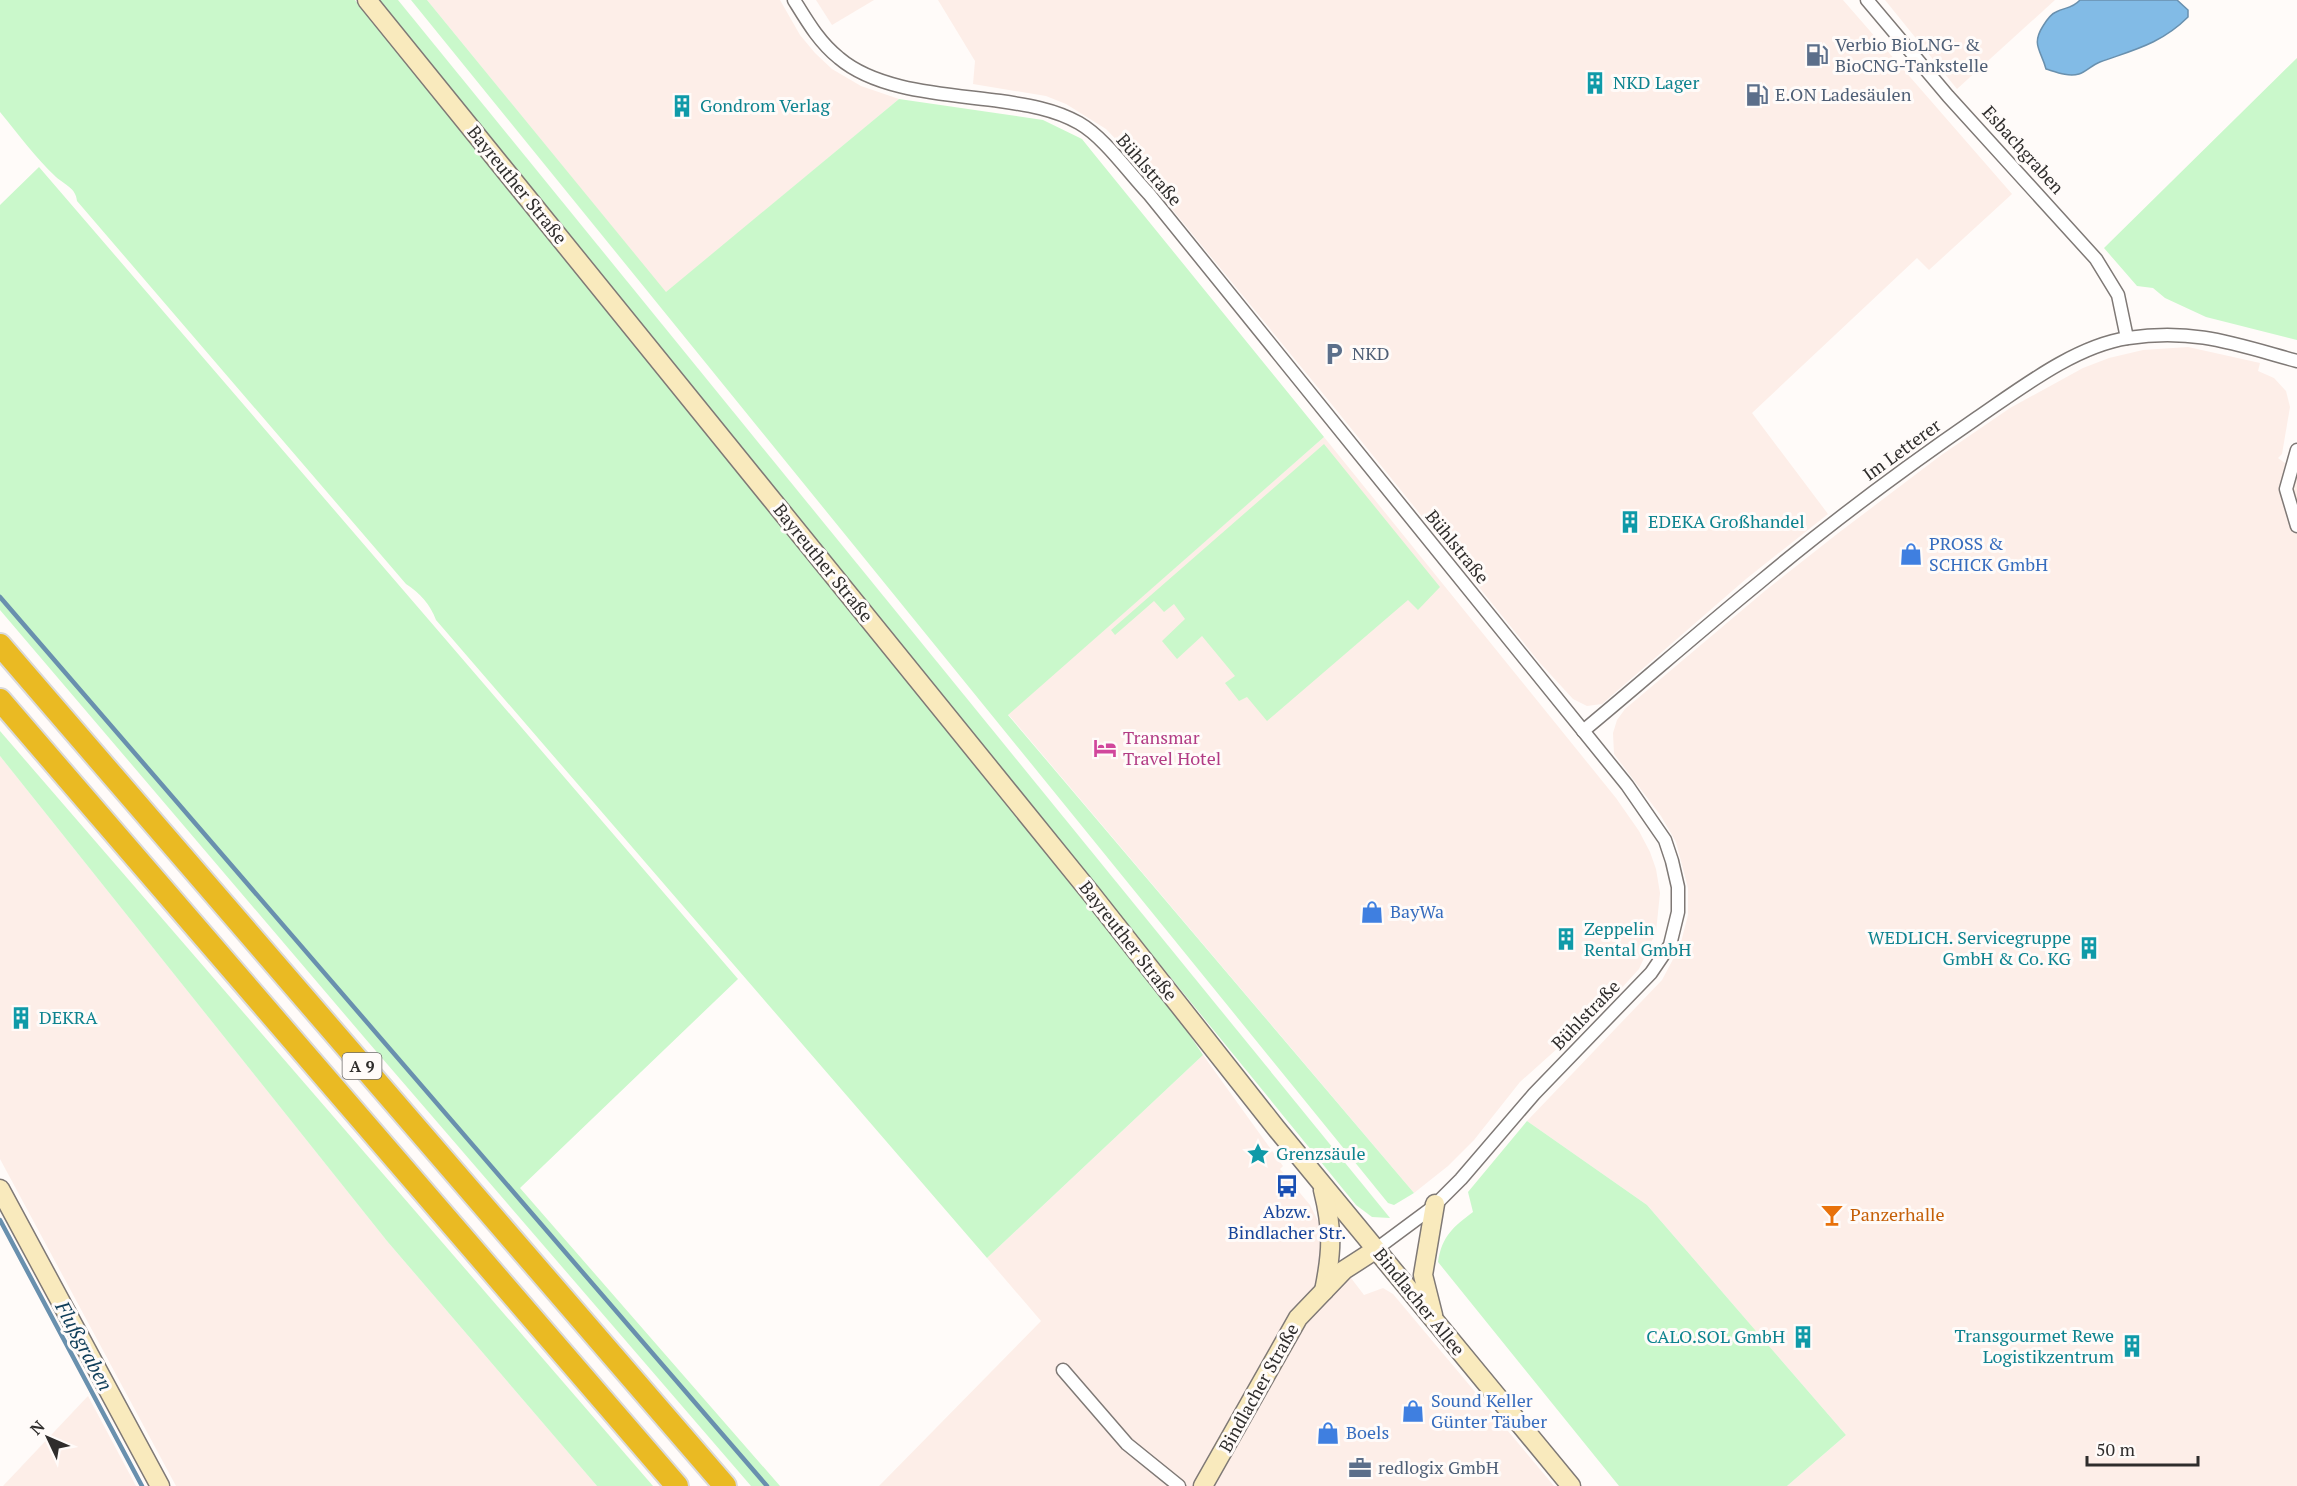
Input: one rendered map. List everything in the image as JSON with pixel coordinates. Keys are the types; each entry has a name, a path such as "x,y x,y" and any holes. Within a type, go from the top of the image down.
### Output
{"highway":[{"name":"A 9","path":"0,645 725,1486"},
{"name":"A 9","path":"0,700 677,1486"}],"main road":[{"name":"Bayreuther Straße","path":"366,0 1093,896 1276,1128"},
{"name":"Bindlacher Allee","path":"1276,1128 1566,1481"},
{"path":"1322,1185 1331,1234 1330,1260 1323,1291"},
{"path":"0,1189 160,1486"},
{"path":"1435,1323 1423,1275 1436,1204"},
{"name":"Bindlacher Straße","path":"1203,1486 1298,1318 1344,1270 1375,1250"}],"street":[{"name":"Bühlstraße","path":"794,0 810,27 824,43 839,58 867,75 909,87 1045,108 1080,124 1098,138 1149,195 1628,785 1665,840 1678,887 1678,912 1670,945 1651,973 1534,1094 1461,1179 1436,1204 1375,1250"},
{"name":"Esbachgraben","path":"1867,0 1948,96 2096,259 2118,295 2127,338"},
{"name":"Im Letterer","path":"1583,731 1761,580 1936,446 2007,398 2077,355 2127,338 2162,333 2223,340 2297,361"},
{"path":"2297,450 2286,489 2297,526"},
{"path":"1063,1370 1127,1444 1179,1486"}],"shaded area":[{"path":"427,0 780,0 800,35 832,69 861,86 899,99 666,293"},
{"path":"816,0 874,0 832,25"},
{"path":"938,0 1843,0 2012,194 1929,270 1917,258 1752,413 1828,514 1746,579 1602,704 1587,706 1573,699 1540,663 1153,186 1155,182 1136,160 1106,129 1066,104 1046,96 973,84 975,61"},
{"path":"1885,0 2055,0 1957,89"},
{"path":"2188,347 2260,363 2258,371 2274,378 2286,391 2290,407 2282,454 2278,458 2297,472 2297,1486 1787,1486 1846,1435 1647,1205 1527,1121 1662,980 1680,946 1688,915 1688,888 1676,842 1661,816 1614,754 1613,733 1617,720 1625,709 1766,590 1940,456 2010,408 2083,368 2109,358 2143,350"},
{"path":"1324,437 1616,798 1639,831 1650,852 1656,869 1660,893 1656,932 1639,969 1608,1003 1520,1082 1474,1140 1448,1166 1414,1193 1008,714"},
{"path":"0,756 387,1241 597,1486 176,1486 0,1159"},
{"path":"1203,1055 1283,1166 1280,1169 1310,1205 1322,1229 1322,1240 1364,1295 1383,1288 1393,1294 1554,1486 879,1486 1041,1321 987,1258"},
{"path":"88,1396 136,1486 3,1486"}],"green space":[{"path":"0,0 355,0 1086,901 1173,1010 1203,1055 987,1258 436,620 424,599 406,584 77,201 72,190 41,162 0,112"},
{"path":"379,0 398,0 1390,1218 1372,1217 1356,1205 807,531"},
{"path":"411,0 427,0 666,292 899,99 1043,120 1082,139 1324,437 1008,715 1414,1193 1394,1205 1388,1203"},
{"path":"2297,58 2297,340 2206,317 2165,298 2153,288 2137,286 2104,248"},
{"path":"39,167 738,979 520,1188 780,1486 751,1486 0,610 0,205"},
{"path":"1324,444 1440,587 1418,610 1408,600 1267,721 1247,697 1239,701 1225,683 1235,676 1202,636 1177,659 1162,641 1185,619 1174,604 1164,612 1154,601 1115,635 1111,630"},
{"path":"0,731 653,1486 597,1486 387,1241 0,756"},
{"path":"1527,1121 1647,1205 1846,1435 1787,1486 1619,1486 1438,1262 1442,1245 1450,1233 1473,1212 1468,1192"}],"water":[{"path":"2080,0 2177,0 2188,10 2188,17 2157,40 2100,62 2079,74 2066,75 2046,69 2037,43 2039,33 2052,14"}],"waterway":[{"path":"0,597 767,1486"},
{"name":"Flußgraben","path":"0,1220 142,1486"}],"place":[{"name":"Verbio BioLNG- & BioCNG-Tankstelle","path":"1817,55"},
{"name":"NKD Lager","path":"1595,83"},
{"name":"E.ON Ladesäulen","path":"1757,95"},
{"name":"Gondrom Verlag","path":"682,106"},
{"name":"NKD","path":"1334,354"},
{"name":"EDEKA Großhandel","path":"1630,522"},
{"name":"PROSS & SCHICK GmbH","path":"1911,554"},
{"name":"Transmar Travel Hotel","path":"1105,748"},
{"name":"BayWa","path":"1372,912"},
{"name":"Zeppelin Rental GmbH","path":"1566,939"},
{"name":"WEDLICH. Servicegruppe GmbH & Co. KG","path":"2089,948"},
{"name":"DEKRA","path":"21,1018"},
{"name":"Grenzsäule","path":"1258,1154"},
{"name":"Abzw. Bindlacher Str.","path":"1287,1186"},
{"name":"Panzerhalle","path":"1832,1215"},
{"name":"CALO.SOL GmbH","path":"1803,1337"},
{"name":"Transgourmet Rewe Logistikzentrum","path":"2132,1346"},
{"name":"Sound Keller Günter Täuber","path":"1413,1411"},
{"name":"Boels","path":"1328,1433"},
{"name":"redlogix GmbH","path":"1360,1468"}]}
